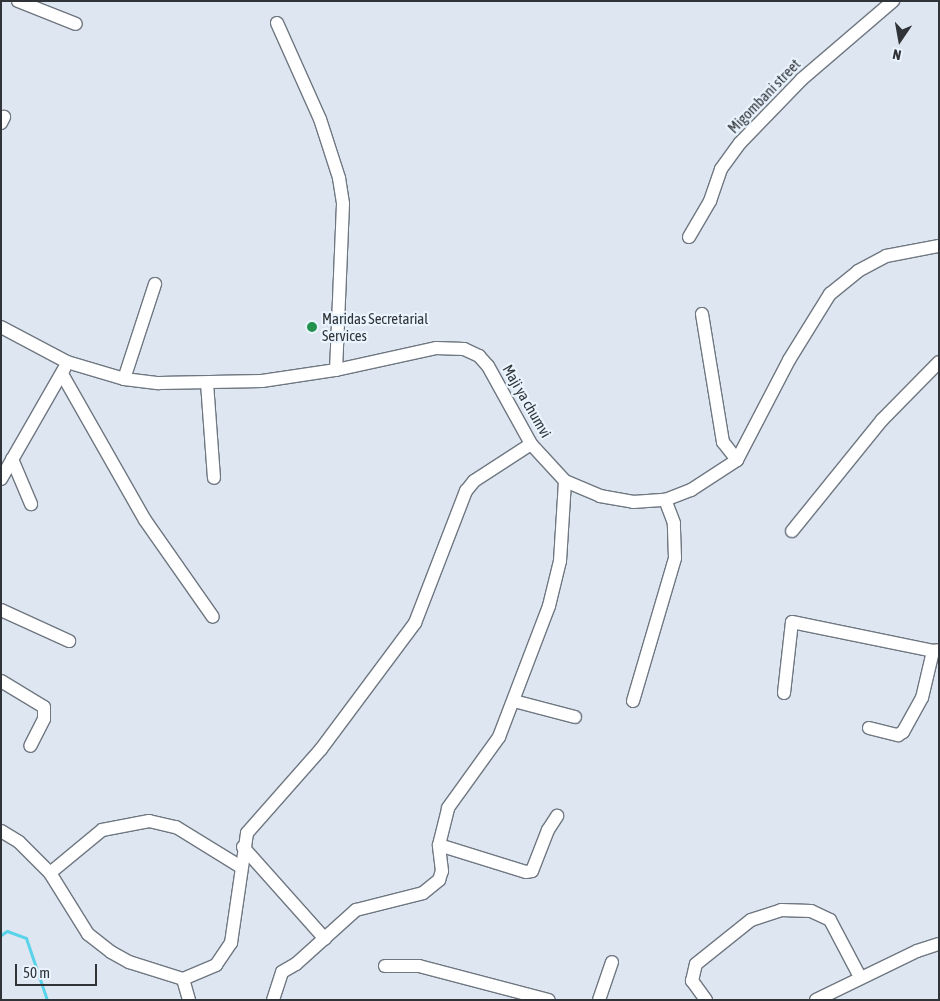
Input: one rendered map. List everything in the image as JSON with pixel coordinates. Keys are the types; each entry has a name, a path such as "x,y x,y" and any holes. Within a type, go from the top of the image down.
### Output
{"street":[{"path":"18,1 76,24"},
{"name":"Migombani street","path":"689,237 710,201 721,169 740,143 816,66 893,1"},
{"path":"277,23 320,119 344,204 336,370"},
{"name":"Maji ya chumvi","path":"1,327 64,368 124,379 207,383 262,381 336,370 436,348 464,349 479,356 488,366 531,444 565,481 600,496 633,502 665,500 691,490 737,460 789,360 830,294 858,271 886,256 939,246"},
{"path":"124,379 155,284"},
{"path":"702,314 723,442 737,460"},
{"path":"792,531 888,414 939,362"},
{"path":"1,479 64,368"},
{"path":"64,368 145,520 213,617"},
{"path":"207,383 214,478"},
{"path":"1,831 19,842 50,873 88,934 129,962 183,979 216,964 229,950 243,847 253,824 321,749 415,623 466,491 474,481 531,444"},
{"path":"12,459 31,504"},
{"path":"273,1000 282,972 365,905 406,898 433,888 442,871 439,845 448,808 499,736 539,636 560,561 565,481"},
{"path":"633,701 675,558 674,523 665,500"},
{"path":"1,610 69,642"},
{"path":"784,693 792,622 936,650 922,698 903,732 898,734 869,728"},
{"path":"1,681 44,707 44,719 30,746"},
{"path":"514,701 575,717"},
{"path":"439,845 526,872 532,871 548,830 557,816"},
{"path":"50,873 102,830 149,821 176,827 241,867"},
{"path":"243,847 325,939"},
{"path":"706,1000 692,981 696,964 751,920 781,910 823,914 845,943 860,977"},
{"path":"816,1000 860,977 939,944"},
{"path":"599,1000 612,962"},
{"path":"384,966 419,966 549,1000"},
{"path":"183,979 188,1000"}],"waterway":[{"path":"1,935 7,931 26,938 47,1000"}],"place":[{"name":"Maridas Secretarial Services","path":"312,327"}]}
